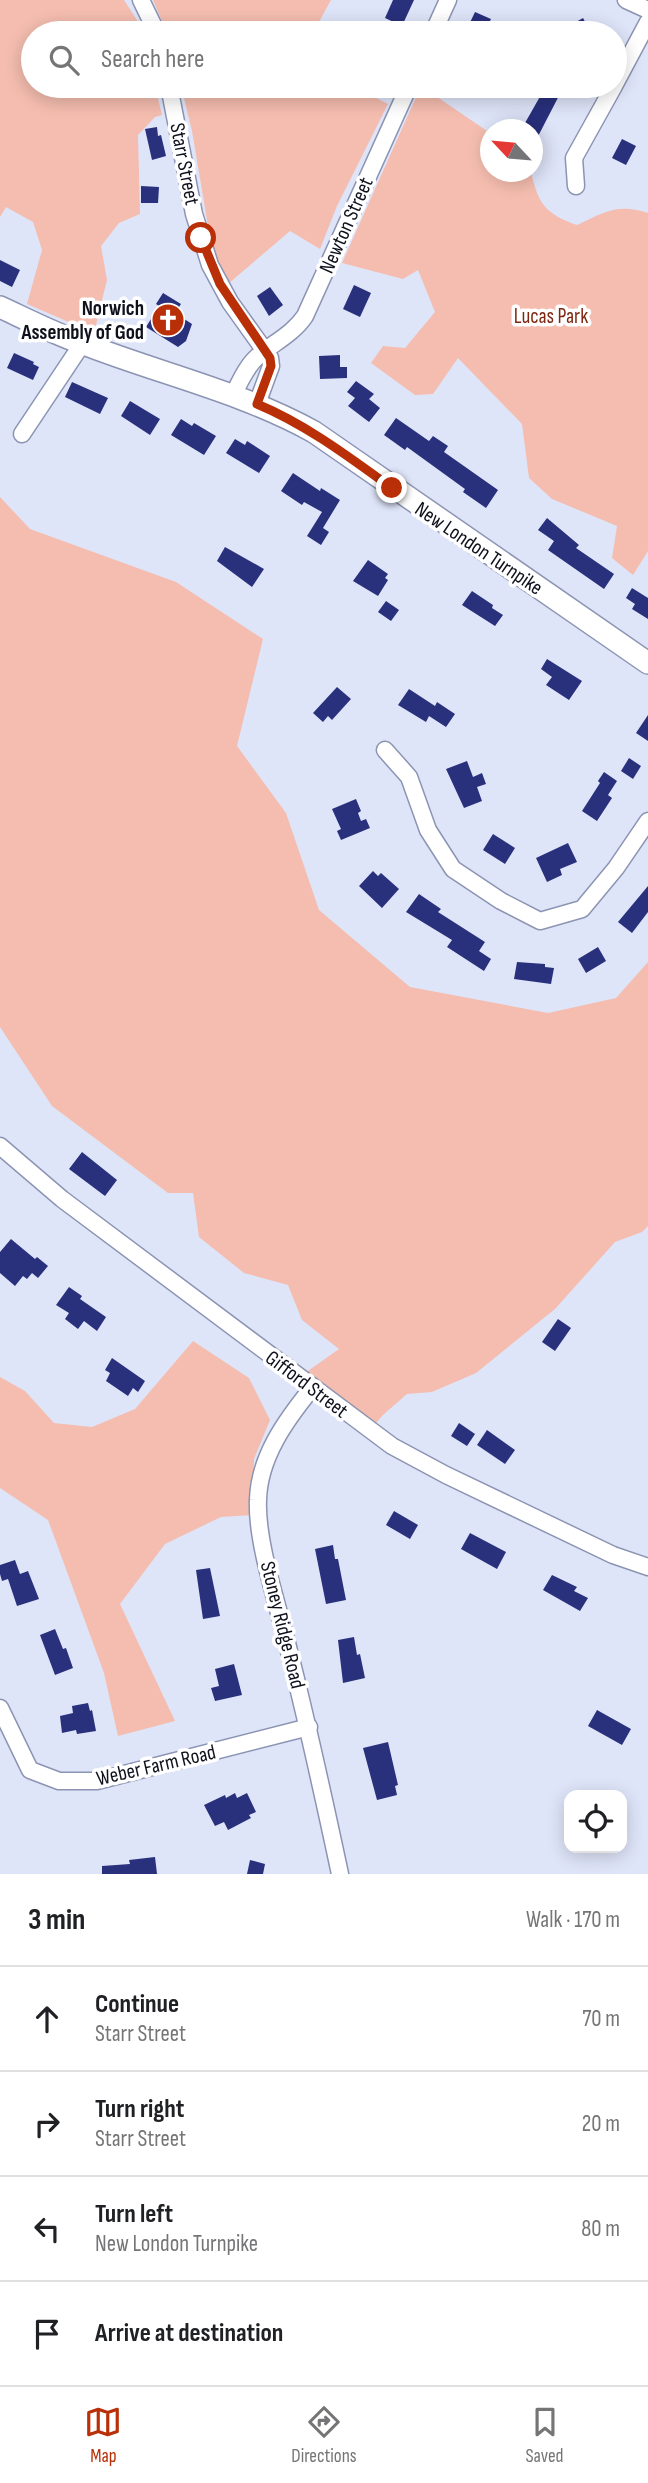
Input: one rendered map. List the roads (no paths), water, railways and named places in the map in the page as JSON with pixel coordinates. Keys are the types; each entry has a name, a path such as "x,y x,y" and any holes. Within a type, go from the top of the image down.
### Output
{"main road":[{"name":"New London Turnpike","path":"0,307 82,344 282,414 314,432 648,663"}],"street":[{"path":"141,0 151,21"},
{"path":"438,21 448,0"},
{"path":"626,0 648,10"},
{"path":"627,61 648,22"},
{"name":"Starr Street","path":"171,98 194,214 203,246 220,284 265,350"},
{"name":"Newton Street","path":"265,350 296,327 309,310 404,98"},
{"path":"576,186 574,158 607,98"},
{"path":"22,434 82,344"},
{"path":"233,395 249,365 265,350 271,366 257,404"},
{"path":"385,750 410,777 428,830 453,869 501,901 540,921 582,909 616,868 648,821"},
{"name":"Gifford Street","path":"0,1146 62,1199 392,1446 446,1475 613,1555 648,1567"},
{"name":"Stoney Ridge Road","path":"312,1388 290,1415 264,1462 258,1501 263,1546 309,1727 340,1874"},
{"name":"Weber Farm Road","path":"0,1708 30,1770 59,1781 97,1781 309,1727"}],"place":[{"name":"Norwich Assembly of God","path":"168,320"}],"park label":[{"name":"Lucas Park","path":"551,316"}]}
